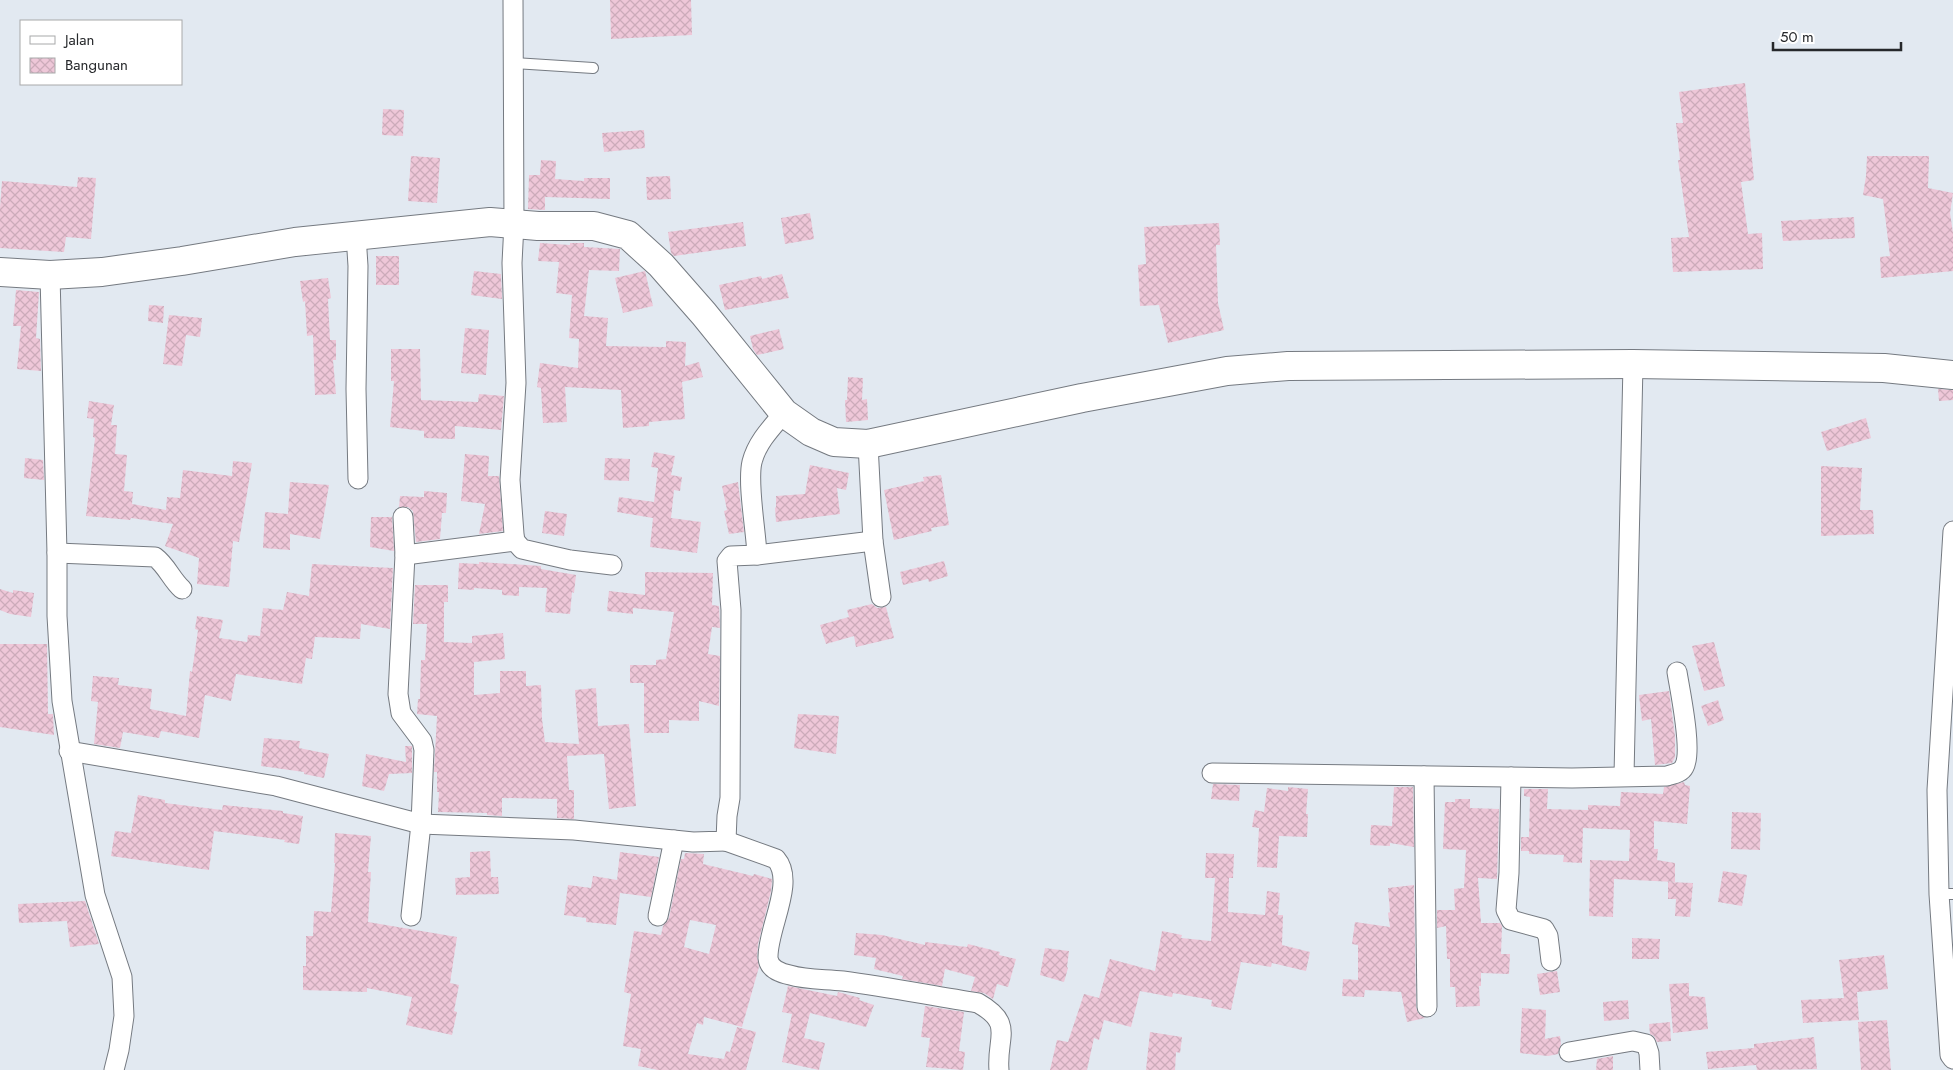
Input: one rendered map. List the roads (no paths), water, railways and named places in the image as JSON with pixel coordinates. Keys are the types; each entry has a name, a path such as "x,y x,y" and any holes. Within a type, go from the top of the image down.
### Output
{"street":[{"path":"513,0 514,224 512,263 516,384 510,480 516,541 522,549 570,560 612,565"},
{"path":"0,272 50,275 111,271 295,242 490,222 594,226 628,235 673,279 784,413 811,432 834,442 868,444 1082,398 1227,371 1288,366 1633,364 1884,368 1953,375"},
{"path":"356,235 358,266 356,389 358,479"},
{"path":"50,275 57,625 62,701 95,895 122,977 124,1016 114,1070"},
{"path":"1624,776 1633,364"},
{"path":"756,555 752,462 765,435 784,413"},
{"path":"868,444 873,541 882,597"},
{"path":"403,517 405,555 398,694 401,713 422,741 424,750 421,824 411,916"},
{"path":"1953,531 1937,790 1946,894 1950,1056 1953,1059"},
{"path":"405,555 516,541"},
{"path":"726,841 730,798 731,620 726,561 731,556 756,555 873,541"},
{"path":"57,553 154,558 163,564 174,581 182,589"},
{"path":"1212,773 1511,777 1667,776 1680,772 1685,766 1687,733 1677,672"},
{"path":"69,751 276,786 421,824 574,830 715,843 726,841 776,859 782,865 781,900 768,951 769,962 775,970 791,976 843,981 978,1003 989,1009 1000,1021 1002,1034 999,1070"},
{"path":"1424,776 1427,1007"},
{"path":"1511,777 1509,874 1506,910 1511,920 1544,929 1548,936 1551,961"},
{"path":"658,916 674,840"},
{"path":"1569,1052 1633,1041 1646,1044 1650,1070"}],"lane":[{"path":"514,64 593,68"}]}
